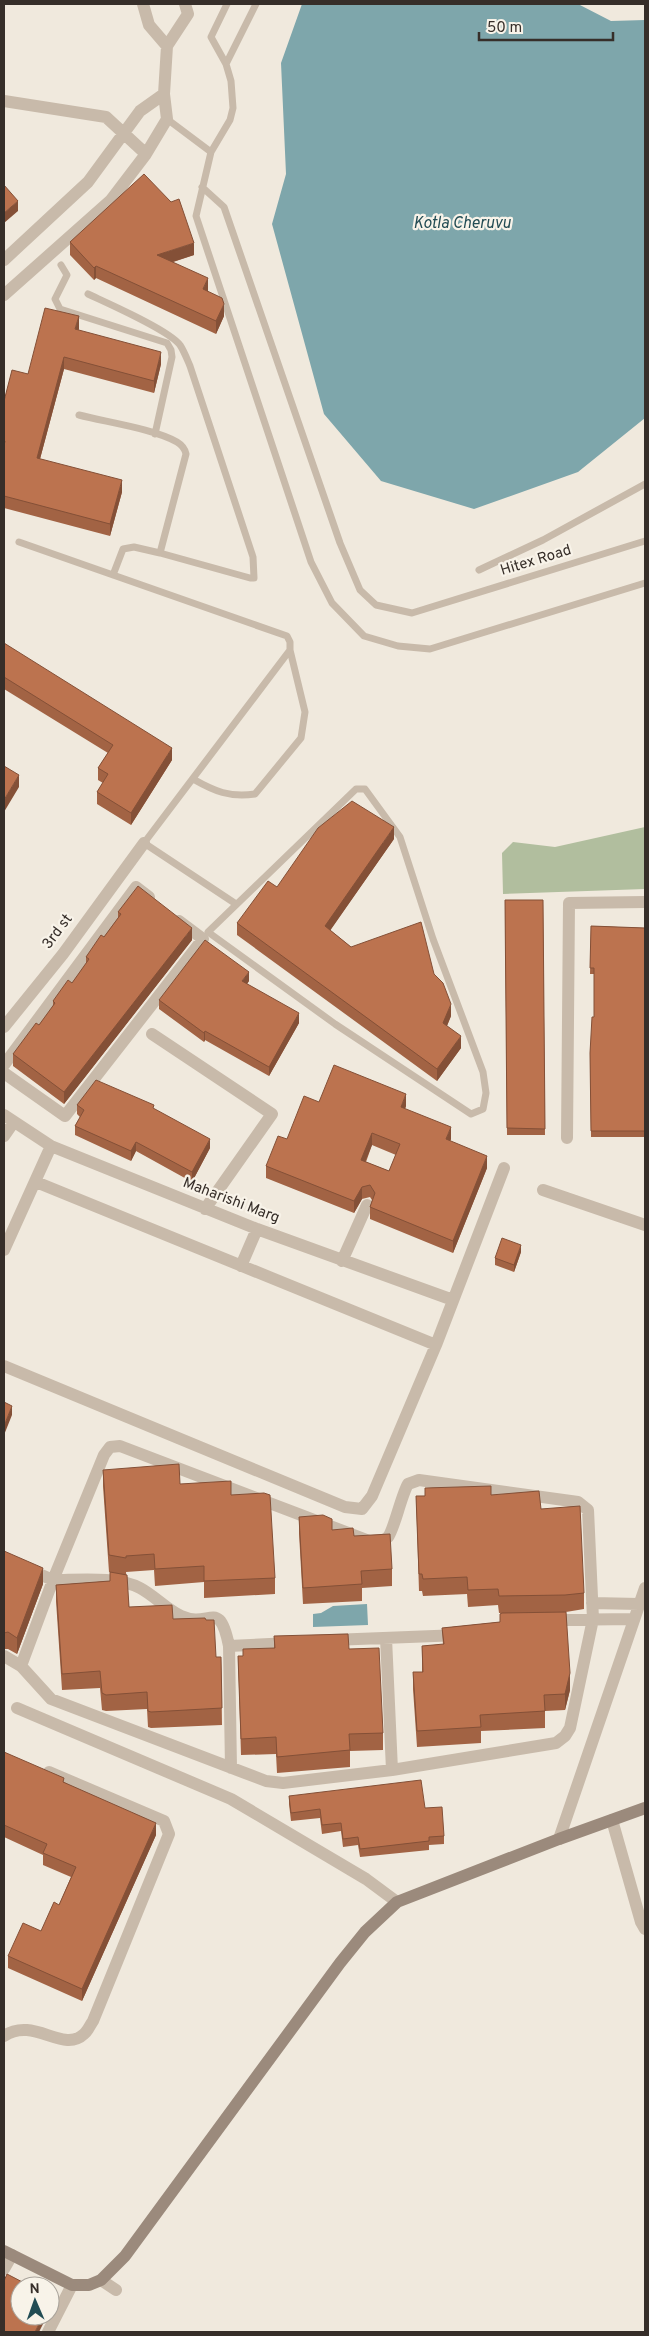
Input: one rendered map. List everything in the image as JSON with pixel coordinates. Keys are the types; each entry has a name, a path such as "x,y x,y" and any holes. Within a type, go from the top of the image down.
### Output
{"street":[{"path":"143,4 149,25 167,46"},
{"path":"4,295 111,200 146,154 167,119 164,94 167,46 188,14 185,4"},
{"path":"4,260 88,182 124,136 140,111 164,94"},
{"path":"4,101 106,117 124,136 146,154"},
{"name":"3rd st","path":"4,1027 59,959 144,843"},
{"path":"4,1065 136,887 203,939 65,1116 4,1073"},
{"path":"566,1138 569,903 645,902"},
{"path":"59,959 74,971"},
{"path":"152,1034 272,1114 204,1208"},
{"path":"4,1136 8,1119"},
{"name":"Maharishi Marg","path":"8,1119 51,1146 257,1229 453,1300"},
{"path":"4,1250 51,1146"},
{"path":"4,1366 345,1507 362,1509 372,1496 436,1346 504,1168"},
{"path":"36,1182 436,1346"},
{"path":"543,1190 645,1225"},
{"path":"342,1261 367,1205"},
{"path":"241,1266 257,1229"},
{"path":"4,1656 21,1666 51,1699 274,1783 392,1770 556,1743 565,1736 570,1728 593,1619 588,1510 578,1502 418,1480 408,1484 402,1494 389,1536 382,1541 372,1542 120,1446 110,1447 104,1455 53,1580 21,1666"},
{"path":"4,1559 53,1580 119,1581 132,1584 179,1616 192,1620 213,1617 225,1624 229,1646 231,1768"},
{"path":"559,1839 645,1588"},
{"path":"592,1603 639,1604"},
{"path":"536,1620 634,1619"},
{"path":"229,1646 469,1634"},
{"path":"386,1638 392,1770"},
{"path":"17,1708 231,1799 366,1879 397,1902"},
{"path":"4,2036 13,2030 28,2029 68,2041 84,2035 93,2021 169,1834 164,1821 39,1768"},
{"path":"4,2269 8,2253 72,2285 89,2286 101,2280 125,2256 340,1963 365,1932 397,1902 645,1808"},
{"path":"612,1820 641,1922 645,1929"},
{"path":"101,2280 116,2290"},
{"path":"48,2332 72,2285"}],"lane":[{"path":"227,4 211,37 226,64 231,81 233,108 230,120 211,152 196,216 311,562 332,603 364,636 398,646 430,649 645,584"},
{"path":"226,64 256,4"},
{"path":"167,119 211,152"},
{"name":"Hitex Road","path":"202,187 224,208 340,543 360,590 376,605 412,613 645,541"},
{"path":"60,265 67,275 55,300 60,309 167,343 171,350 172,357 155,434"},
{"path":"88,294 173,338 180,345 190,366 253,558 255,574 254,578 250,578 134,546 123,549 113,575"},
{"path":"79,415 155,434 179,443 184,448 186,454 160,553"},
{"path":"478,570 543,540 645,484"},
{"path":"18,542 287,636 290,642 290,650 305,712 301,738 255,794 233,796 216,792 193,779"},
{"path":"236,904 144,843 290,650"},
{"path":"356,790 365,790 400,837 434,940 483,1072 486,1093 483,1109 470,1114 335,1024 208,932 236,904 293,852 356,790"}],"green space":[{"path":"645,827 645,889 503,894 502,853 513,842 555,847"}],"water":[{"name":"Kotla Cheruvu","path":"302,4 578,4 611,21 645,20 645,418 578,472 474,509 381,481 324,414 272,224 286,174 281,63"},
{"path":"367,1604 368,1625 313,1627 313,1614 321,1613 333,1606"}],"building":[{"path":"144,174 171,202 179,199 194,243 157,255 208,278 203,289 222,298 224,304 216,321 96,266 94,268 70,242"},
{"path":"4,185 18,201 4,213"},
{"path":"45,308 79,316 75,329 161,352 154,381 64,357 37,458 122,480 110,524 4,496 4,401 12,370 28,374"},
{"path":"4,643 172,748 131,813 97,792 108,774 98,768 113,745 4,677"},
{"path":"4,766 19,775 4,800"},
{"path":"352,801 394,827 325,926 351,947 421,922 434,974 443,983 451,1004 443,1023 461,1036 437,1069 237,923 268,881 277,887 318,828"},
{"path":"138,886 192,928 64,1092 13,1054 36,1023 39,1025 55,1003 53,1001 68,980 72,983 89,959 86,957 101,935 104,937 121,914 118,912"},
{"path":"505,900 543,900 545,1129 507,1128"},
{"path":"591,926 645,928 645,1131 591,1131 590,1053 592,1017 594,1017 594,968 590,968"},
{"path":"205,940 249,972 242,981 299,1013 269,1067 205,1031 204,1033 159,1000"},
{"path":"334,1065 406,1094 401,1107 451,1127 446,1139 487,1156 453,1241 370,1207 375,1193 370,1185 362,1187 354,1201 266,1166 278,1136 287,1139 304,1096 319,1102","holes":["372,1133 400,1144 389,1171 361,1160"]},
{"path":"96,1080 154,1105 153,1108 210,1139 192,1172 136,1142 131,1151 75,1126 84,1110 77,1105"},
{"path":"502,1238 521,1245 514,1265 495,1258"},
{"path":"4,1402 12,1406 4,1426"},
{"path":"179,1464 180,1484 231,1481 231,1495 264,1493 270,1495 275,1578 204,1581 204,1566 155,1569 154,1554 126,1556 126,1558 109,1555 103,1470"},
{"path":"491,1486 491,1495 539,1491 541,1509 580,1506 584,1593 499,1596 498,1589 468,1590 467,1577 423,1579 422,1574 419,1574 416,1496 425,1496 425,1488"},
{"path":"323,1515 332,1519 332,1530 353,1528 354,1536 390,1534 392,1569 361,1571 362,1584 303,1588 299,1517"},
{"path":"4,1551 43,1568 17,1638 8,1632 4,1633"},
{"path":"110,1572 127,1575 129,1607 172,1605 173,1619 205,1618 206,1620 214,1620 216,1657 221,1657 222,1708 151,1712 148,1711 147,1692 106,1695 102,1693 100,1671 62,1674 56,1585 110,1581"},
{"path":"566,1612 570,1673 565,1694 544,1695 545,1711 480,1715 481,1727 417,1731 413,1672 423,1672 422,1646 444,1644 442,1628 500,1622 500,1614 502,1613"},
{"path":"348,1634 349,1649 379,1648 383,1733 349,1734 350,1750 277,1757 276,1737 241,1739 238,1656 243,1656 243,1649 275,1648 274,1636"},
{"path":"4,1752 64,1778 63,1782 156,1823 82,1989 8,1956 23,1923 41,1931 54,1902 59,1905 76,1867 43,1853 47,1844 4,1825"},
{"path":"421,1780 425,1808 442,1807 444,1836 429,1837 429,1841 360,1849 358,1837 343,1839 341,1823 322,1825 320,1809 291,1813 289,1796"},
{"path":"7,2274 11,2276 10,2326 38,2326 35,2332 4,2332 4,2281"}]}
